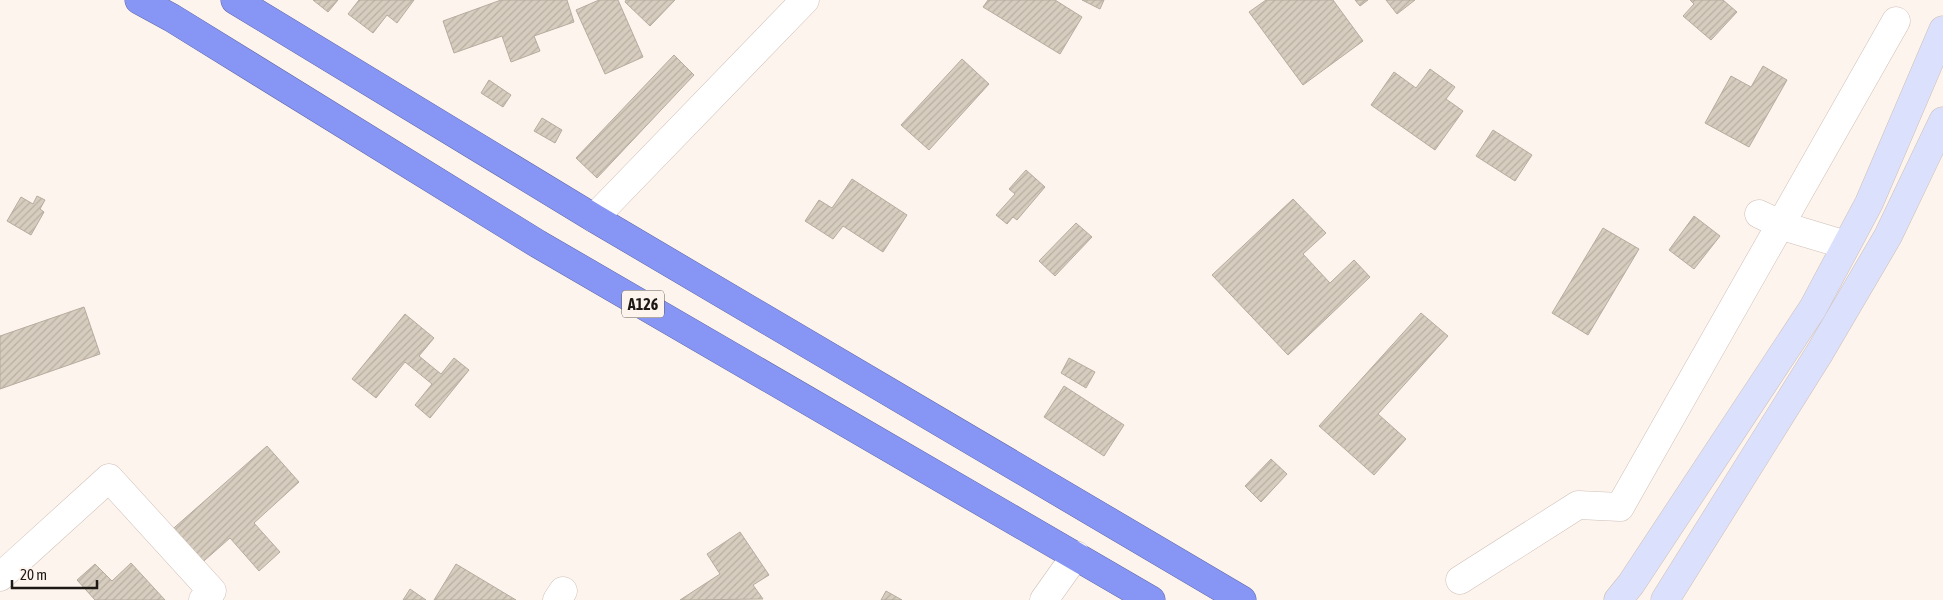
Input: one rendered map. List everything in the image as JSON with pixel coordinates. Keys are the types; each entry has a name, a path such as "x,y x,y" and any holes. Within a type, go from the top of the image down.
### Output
{"highway":[{"name":"A126","path":"140,0 538,244 1151,600"},
{"path":"235,0 594,218 1242,600"}],"main road":[{"path":"1618,600 1631,584 1812,308 1869,203 1943,30"},
{"path":"1665,600 1815,360 1888,236 1943,121"}],"street":[{"path":"594,218 805,0"},
{"path":"1460,580 1578,505 1620,507 1770,219 1896,21"},
{"path":"1770,219 1846,245"},
{"path":"0,577 109,478 212,591 204,600"},
{"path":"1044,600 1076,555"}],"building":[{"path":"313,0 338,0 328,12"},
{"path":"359,0 414,0 397,23 387,15 373,33 348,14"},
{"path":"501,0 567,0 574,22 534,36 540,51 511,62 502,36 454,53 443,21"},
{"path":"599,0 618,0 643,57 605,74 576,10"},
{"path":"626,0 675,0 650,26 625,2"},
{"path":"988,0 1055,0 1082,17 1060,54 983,7"},
{"path":"1082,0 1104,0 1100,9"},
{"path":"1266,0 1333,0 1363,41 1303,85 1249,12"},
{"path":"1355,0 1368,0 1360,6"},
{"path":"1386,0 1415,0 1397,14"},
{"path":"1690,0 1723,0 1737,12 1711,40 1683,16 1694,4"},
{"path":"674,55 694,75 597,178 576,158"},
{"path":"962,59 989,84 929,150 901,125"},
{"path":"1763,66 1787,80 1749,147 1705,123 1731,76 1751,87"},
{"path":"1430,69 1455,87 1446,99 1463,111 1435,150 1371,105 1394,72 1416,88"},
{"path":"489,80 511,95 503,107 481,93"},
{"path":"542,118 562,130 555,143 534,131"},
{"path":"1493,130 1532,155 1515,181 1476,156"},
{"path":"1026,170 1045,187 1017,220 1013,217 1007,224 996,215 1015,194 1009,189"},
{"path":"852,179 907,215 883,252 843,226 833,239 805,221 819,200 832,208"},
{"path":"37,196 45,200 40,209 44,212 31,235 7,221 21,197 33,204"},
{"path":"1293,199 1326,233 1303,254 1330,283 1354,260 1370,277 1288,355 1212,275"},
{"path":"1694,216 1720,236 1694,269 1669,250"},
{"path":"1076,223 1092,237 1055,276 1039,261"},
{"path":"1603,228 1639,249 1588,335 1552,313"},
{"path":"84,307 100,354 0,389 0,336"},
{"path":"1421,313 1448,336 1378,414 1406,439 1374,475 1319,426"},
{"path":"405,314 434,338 419,356 441,374 454,358 469,370 430,418 415,405 432,384 405,362 376,398 352,379"},
{"path":"1069,358 1095,372 1086,388 1061,373"},
{"path":"1064,386 1124,425 1104,456 1044,417"},
{"path":"267,446 299,482 254,523 280,552 259,571 230,538 197,567 167,534"},
{"path":"1271,459 1287,474 1261,502 1245,486"},
{"path":"740,532 769,575 753,585 763,599 680,600 720,574 707,554"},
{"path":"131,563 165,600 95,600 77,580 95,564 112,581"},
{"path":"456,564 516,600 434,600"},
{"path":"410,589 426,600 403,600"},
{"path":"886,591 902,600 881,600"}]}
